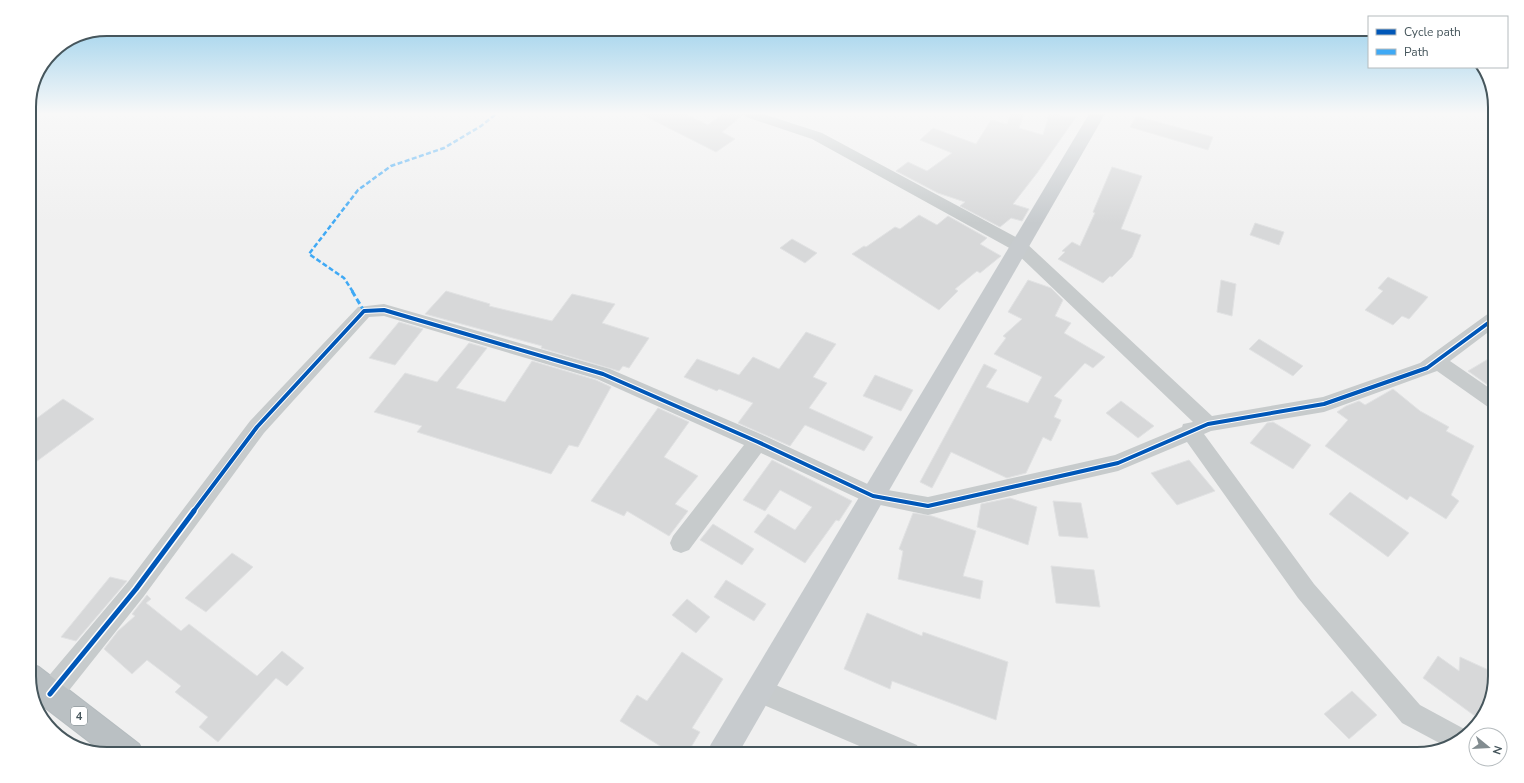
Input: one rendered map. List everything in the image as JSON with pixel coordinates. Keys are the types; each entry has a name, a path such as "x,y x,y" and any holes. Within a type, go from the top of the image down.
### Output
{"highway":[{"name":"4","path":"39,686 120,747"}],"street":[{"path":"844,151 1019,246 1199,427 1306,591 1411,714 1453,737"},
{"path":"725,747 1075,151"},
{"path":"39,686 136,589 257,427 364,311 384,310 603,374 758,442 873,496 928,506 1118,463 1199,427 1324,404 1427,368 1488,323"},
{"path":"1437,361 1488,397"},
{"path":"681,543 758,442"},
{"path":"758,690 892,747"}],"building":[{"path":"946,151 1053,151 1013,204 1029,209 1022,221 1011,218 1000,227 960,206 965,202 938,193 896,171 908,162 927,171 952,153"},
{"path":"1112,167 1142,176 1121,229 1141,235 1132,257 1112,277 1110,276 1103,283 1058,259 1065,252 1062,251 1072,242 1080,246 1095,213 1093,212"},
{"path":"919,215 937,225 948,216 987,238 980,244 1001,256 980,273 977,271 955,289 958,291 939,310 852,254 864,246 866,247 895,227 900,229"},
{"path":"1255,223 1284,232 1279,245 1250,235"},
{"path":"792,239 817,253 805,263 780,248"},
{"path":"1388,277 1428,297 1409,319 1402,316 1393,325 1365,310 1383,291 1378,288"},
{"path":"1028,280 1051,288 1063,300 1055,316 1071,323 1064,333 1105,357 1093,368 1085,363 1054,396 1062,400 1054,417 1061,420 1051,441 1043,437 1026,473 1007,478 951,452 932,488 920,482 984,364 997,370 986,387 1028,403 1042,377 994,354 1006,338 1003,336 1022,319 1008,312"},
{"path":"1221,280 1236,284 1232,316 1217,312"},
{"path":"446,291 490,304 489,306 552,321 572,294 615,304 602,323 649,338 629,368 623,366 619,371 541,348 542,346 425,314"},
{"path":"399,322 423,329 395,365 369,358"},
{"path":"806,332 836,344 813,377 827,383 809,408 873,437 864,451 805,425 790,446 738,423 753,403 719,389 717,391 684,377 697,359 739,375 753,357 779,369"},
{"path":"1259,339 1303,366 1293,376 1249,349"},
{"path":"469,343 487,348 456,388 505,402 532,361 596,380 611,387 578,447 569,445 551,474 417,432 422,426 374,412 405,373 437,382"},
{"path":"1488,359 1488,385 1468,371"},
{"path":"875,375 913,390 901,411 863,396"},
{"path":"1393,389 1420,411 1449,427 1446,431 1474,446 1451,495 1459,501 1446,519 1410,496 1407,500 1325,446 1348,420 1337,412 1346,406 1359,401 1365,405"},
{"path":"63,399 94,419 36,462 36,419"},
{"path":"1121,401 1154,426 1138,438 1106,413"},
{"path":"658,408 689,422 664,457 698,476 675,504 688,511 669,536 627,511 624,516 591,501"},
{"path":"1273,422 1311,445 1293,469 1250,443 1267,423"},
{"path":"772,460 852,501 839,521 836,520 805,563 754,532 768,514 795,530 812,507 780,490 765,511 743,500"},
{"path":"1189,460 1215,491 1177,505 1151,473"},
{"path":"1350,492 1409,533 1388,557 1329,514"},
{"path":"1010,498 1037,507 1028,545 977,527 981,504"},
{"path":"1053,501 1081,503 1088,538 1059,536"},
{"path":"913,513 932,516 976,531 963,576 983,581 980,599 898,579 903,551 899,549"},
{"path":"713,524 754,549 742,565 700,540"},
{"path":"232,553 253,567 206,612 185,598"},
{"path":"1051,566 1094,570 1100,607 1056,603"},
{"path":"110,577 127,581 76,641 61,637"},
{"path":"726,580 766,604 754,621 714,597"},
{"path":"147,595 151,599 146,603 181,631 189,624 257,676 282,651 304,668 287,686 276,678 218,742 199,727 208,717 175,692 181,686 147,660 132,674 104,649 118,631 135,616 132,614"},
{"path":"687,599 710,617 696,633 672,615"},
{"path":"867,613 922,636 923,632 1008,662 996,720 892,681 890,689 844,669"},
{"path":"682,652 723,679 692,728 700,732 691,747 662,747 620,721 637,695 647,701"},
{"path":"1438,656 1459,671 1460,657 1488,670 1487,690 1481,707 1475,716 1423,678"},
{"path":"1352,691 1377,715 1349,739 1324,714"}],"marked path":[{"path":"364,311 344,278 309,254 358,190 391,166 437,151"}],"cycle path":[{"path":"50,694 136,589 257,427 364,311 384,310 603,374 758,442 873,496 928,506 1118,463 1208,424 1324,404 1427,368 1488,323"}]}
